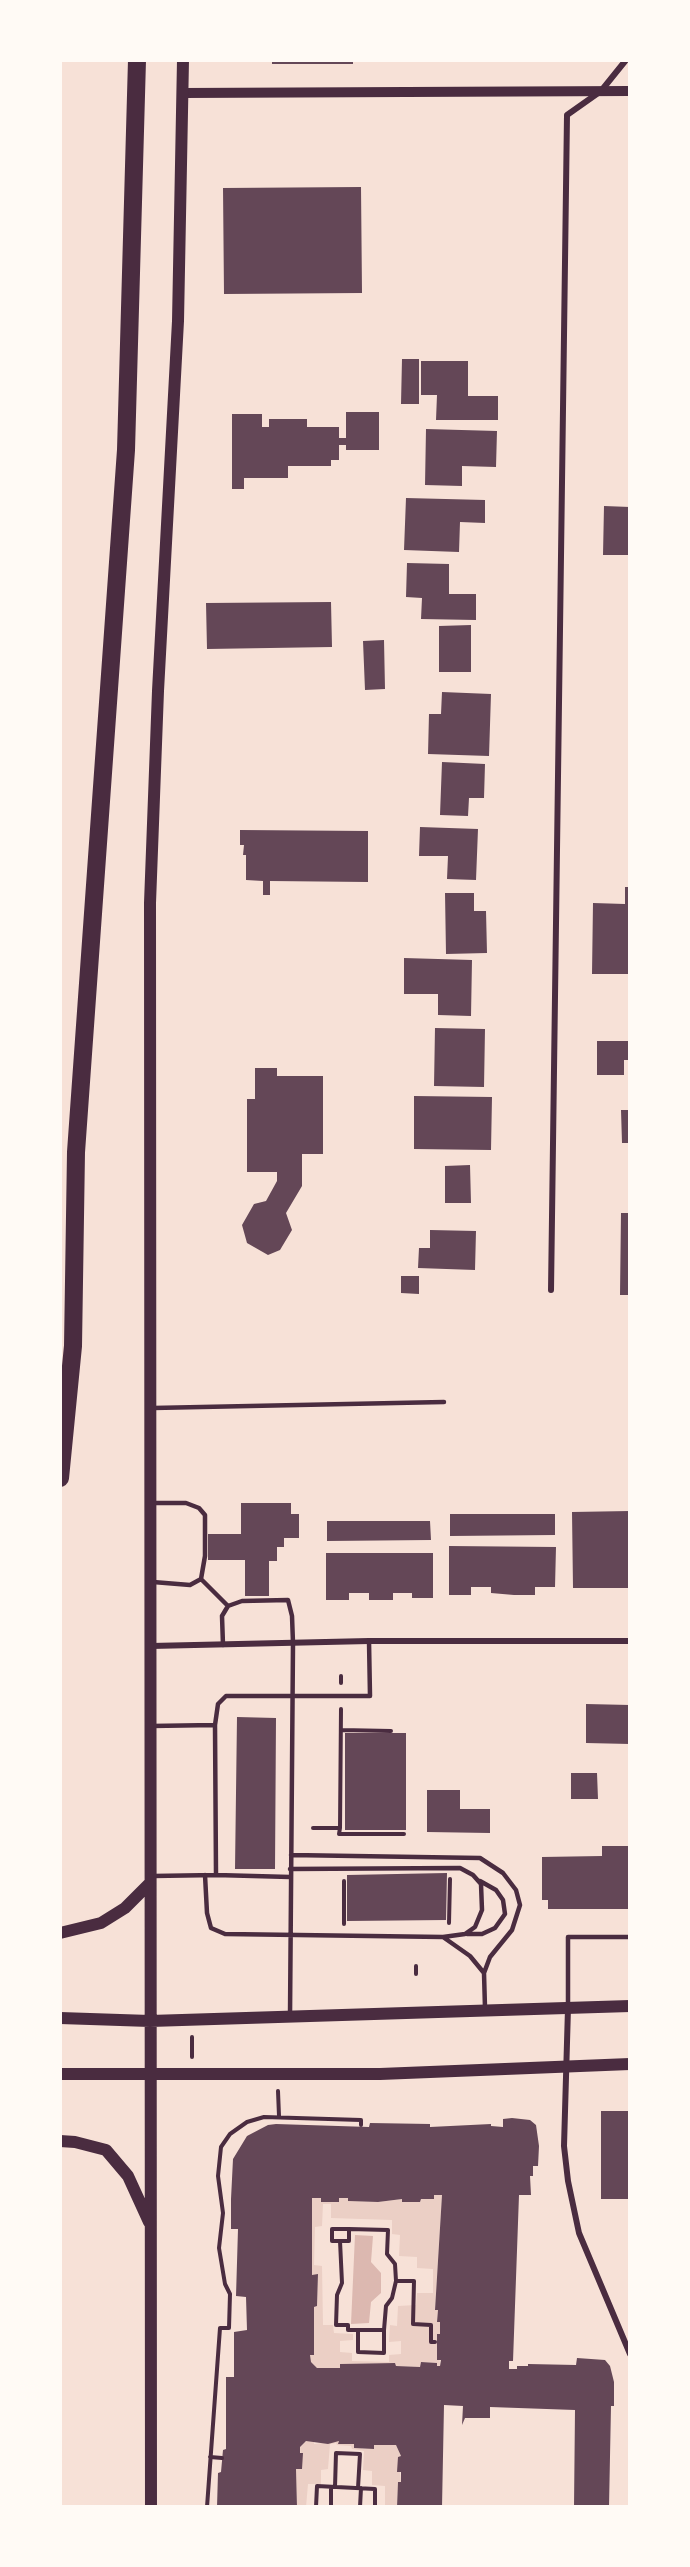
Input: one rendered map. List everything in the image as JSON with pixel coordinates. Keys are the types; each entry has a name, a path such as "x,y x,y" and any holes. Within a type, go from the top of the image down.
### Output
{"highway":[{"path":"60,1478 73,1346 76,1152 126,450 137,60"}],"main road":[{"path":"151,2507 150,903 158,691 177,332 183,60"},
{"path":"60,1933 101,1923 125,1908 150,1880"},
{"path":"60,2018 150,2020 630,2006"},
{"path":"60,2074 380,2074 630,2064"},
{"path":"60,2141 75,2142 106,2150 128,2176 151,2226"}],"street":[{"path":"550,1290 567,115 601,91 626,60"},
{"path":"183,93 630,91"},
{"path":"150,1646 369,1641 630,1641"},
{"path":"568,2008 564,2146 568,2181 579,2233 630,2354"}],"lane":[{"path":"150,1408 444,1402"},
{"path":"150,1503 186,1503 200,1508 205,1515 205,1556 201,1579"},
{"path":"150,1582 190,1585 201,1579"},
{"path":"201,1579 228,1606"},
{"path":"223,1645 222,1616 228,1606 242,1600 288,1600 292,1616 293,1643 290,2016"},
{"path":"216,1875 215,1713 226,1696 370,1696 369,1641"},
{"path":"150,1726 215,1725"},
{"path":"291,1855 480,1858 503,1873 516,1890 520,1905 512,1930 490,1957 484,1973 485,2010"},
{"path":"205,1875 207,1913 211,1928 225,1934 443,1937 482,1934 495,1928 504,1914 503,1900 496,1890 460,1868 290,1869"},
{"path":"150,1880 205,1875 290,1877"},
{"path":"465,1934 475,1927 482,1910 483,1893 478,1881"},
{"path":"443,1937 470,1956 484,1973"},
{"path":"568,2008 568,1937 630,1937"}],"path":[{"path":"341,1676 341,1683"},
{"path":"341,1709 339,1834 404,1834"},
{"path":"341,1730 391,1731"},
{"path":"313,1828 340,1828"},
{"path":"344,1876 344,1925 355,1924"},
{"path":"439,1924 449,1924 450,1876"},
{"path":"416,1966 416,1974"},
{"path":"192,2036 192,2057"},
{"path":"278,2090 279,2116"},
{"path":"207,2507 220,2328 229,2328 230,2294 225,2284 219,2248 223,2213 218,2176 221,2147 230,2134 247,2122 279,2116 361,2120 361,2125"},
{"path":"349,2229 349,2241 332,2241 332,2229 349,2229 388,2230 387,2254 395,2264 396,2281 392,2298 386,2306 384,2353 358,2352 358,2330"},
{"path":"340,2241 342,2283 337,2295 336,2325 348,2325 348,2330 384,2330"},
{"path":"396,2281 414,2281 413,2324 432,2325 431,2342 435,2342"},
{"path":"331,2507 336,2453 360,2454 360,2507"},
{"path":"210,2457 222,2458"},
{"path":"316,2507 317,2486 375,2489 375,2507"}],"shaded area":[{"path":"434,2195 442,2195 435,2309 438,2310 437,2322 440,2322 440,2334 438,2334 440,2366 437,2366 437,2363 421,2362 420,2367 396,2366 395,2363 341,2364 340,2368 317,2368 311,2362 310,2355 314,2355 314,2307 317,2306 318,2275 312,2275 312,2198 321,2198 322,2202 338,2202 339,2198 348,2198 348,2201 378,2202 402,2199 402,2202 420,2202 421,2199 434,2199","holes":["323,2204 331,2204 331,2218 392,2220 392,2234 400,2235 399,2256 417,2257 417,2268 433,2269 433,2293 417,2293 416,2305 398,2306 397,2326 390,2325 389,2342 401,2341 401,2354 389,2355 389,2362 352,2361 352,2353 340,2352 340,2341 353,2340 353,2334 334,2333 333,2325 323,2325 322,2266 314,2265 315,2227 322,2226"]},
{"path":"355,2235 373,2236 371,2262 381,2273 381,2293 371,2302 369,2323 351,2324"},
{"path":"306,2441 314,2441 314,2444 339,2441 339,2444 354,2444 354,2448 374,2449 374,2445 396,2445 401,2456 398,2457 401,2482 398,2482 397,2507 385,2507 385,2486 372,2485 372,2471 363,2470 364,2451 352,2449 351,2446 337,2445 336,2443 330,2444 328,2469 321,2470 321,2484 308,2484 306,2507 297,2507 296,2469 302,2469 300,2447"}],"building":[{"path":"272,60 353,60 353,64 272,64"},
{"path":"361,187 362,293 224,294 223,188"},
{"path":"402,359 419,359 419,404 401,404"},
{"path":"421,361 468,361 468,396 498,396 498,420 436,420 437,395 421,395"},
{"path":"346,412 379,412 379,450 346,450 346,445 339,445 339,460 331,460 331,466 288,466 288,478 244,478 244,489 232,489 232,414 262,414 262,427 269,427 269,419 307,419 307,427 339,427 339,438 346,438"},
{"path":"426,429 497,431 496,467 462,466 462,486 425,485"},
{"path":"406,498 485,500 485,523 460,522 459,552 404,550"},
{"path":"604,506 630,507 630,555 603,555"},
{"path":"407,563 449,564 449,594 476,594 476,620 421,619 422,598 406,597"},
{"path":"331,602 332,647 207,649 206,603"},
{"path":"471,625 471,672 439,672 439,626"},
{"path":"384,640 385,689 365,690 363,641"},
{"path":"442,692 491,694 489,756 428,754 429,714 441,714"},
{"path":"442,762 485,764 484,798 469,798 468,816 440,815"},
{"path":"420,827 478,829 476,880 447,879 448,856 419,856"},
{"path":"240,830 368,831 368,882 270,881 270,895 263,895 263,881 246,880 246,855 243,855 244,845 240,845"},
{"path":"625,887 630,887 630,974 592,974 593,903 625,904"},
{"path":"445,893 474,893 474,911 486,911 487,953 446,954"},
{"path":"404,958 472,960 471,1016 438,1015 438,994 404,994"},
{"path":"435,1028 485,1029 484,1087 434,1086"},
{"path":"597,1041 630,1041 630,1060 624,1060 624,1075 597,1075"},
{"path":"255,1068 277,1068 277,1076 323,1076 323,1154 302,1154 302,1186 286,1213 292,1230 280,1250 268,1255 247,1243 242,1225 254,1204 266,1201 277,1181 277,1172 247,1172 247,1099 255,1099"},
{"path":"414,1096 492,1097 491,1150 414,1149"},
{"path":"621,1110 630,1110 630,1143 622,1143"},
{"path":"470,1165 471,1203 445,1203 445,1166"},
{"path":"621,1213 630,1213 630,1295 620,1295"},
{"path":"430,1230 476,1231 475,1270 418,1268 419,1248 430,1248"},
{"path":"401,1276 419,1276 419,1294 401,1293"},
{"path":"241,1503 291,1503 291,1514 299,1514 299,1538 284,1538 284,1547 277,1547 277,1561 269,1561 269,1596 245,1596 245,1560 208,1560 208,1534 241,1534"},
{"path":"630,1511 630,1588 573,1588 572,1512"},
{"path":"450,1514 555,1514 555,1535 450,1536"},
{"path":"327,1521 430,1521 431,1540 327,1541"},
{"path":"449,1546 556,1547 555,1587 535,1587 535,1595 491,1593 491,1587 471,1587 471,1595 449,1595"},
{"path":"326,1553 433,1553 433,1598 412,1598 412,1593 393,1593 393,1600 369,1600 369,1593 349,1593 349,1600 326,1600"},
{"path":"586,1704 630,1705 630,1744 586,1743"},
{"path":"237,1717 276,1718 275,1869 235,1869"},
{"path":"345,1733 406,1733 406,1830 345,1830"},
{"path":"571,1773 597,1773 598,1799 571,1799"},
{"path":"427,1790 460,1790 460,1809 490,1809 490,1833 427,1832"},
{"path":"602,1846 630,1846 630,1909 548,1909 548,1900 542,1900 542,1857 602,1856"},
{"path":"447,1873 446,1920 347,1921 347,1875"},
{"path":"601,2111 630,2111 630,2199 601,2199"},
{"path":"503,2119 530,2120 536,2125 539,2146 538,2166 533,2166 533,2176 530,2176 531,2195 519,2195 513,2361 509,2361 509,2369 517,2369 517,2366 528,2366 528,2364 576,2365 577,2358 605,2360 610,2366 614,2382 614,2406 611,2406 609,2507 574,2507 575,2410 490,2407 490,2418 465,2418 462,2425 463,2406 444,2405 442,2507 397,2507 398,2482 401,2482 401,2472 397,2472 398,2457 401,2456 396,2445 374,2445 374,2449 354,2448 354,2444 338,2444 339,2441 328,2444 306,2441 300,2447 300,2453 303,2453 302,2469 296,2469 297,2507 217,2507 218,2473 221,2472 223,2450 226,2449 226,2377 234,2377 234,2332 247,2330 246,2297 236,2296 238,2229 231,2229 231,2199 233,2159 247,2136 268,2125 276,2124 369,2127 370,2123 430,2124 430,2127 491,2124 491,2126 503,2127","holes":["434,2195 442,2195 435,2310 438,2310 437,2322 440,2322 440,2334 437,2334 437,2360 441,2360 440,2366 437,2366 437,2363 421,2362 420,2367 396,2366 395,2363 340,2364 340,2368 317,2368 311,2362 310,2355 314,2355 314,2307 317,2306 318,2274 312,2275 312,2198 321,2198 321,2202 339,2202 339,2198 348,2198 348,2201 378,2202 402,2199 402,2202 420,2202 421,2199 434,2199"]}]}
